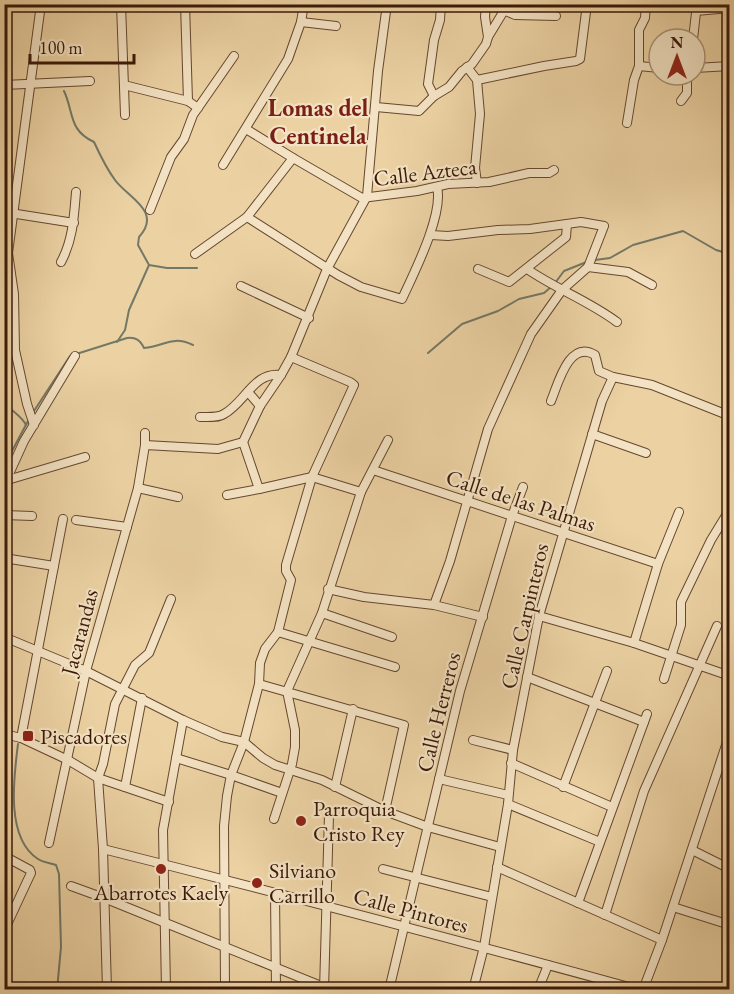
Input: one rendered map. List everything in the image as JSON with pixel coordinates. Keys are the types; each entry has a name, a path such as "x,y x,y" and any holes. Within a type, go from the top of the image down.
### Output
{"street":[{"path":"34,424 27,404 15,350 14,294 8,253 41,4"},
{"path":"121,4 125,116"},
{"path":"185,4 188,101"},
{"path":"223,165 288,59 301,22 304,4"},
{"path":"259,489 243,442 260,406 291,357 309,318 327,269 366,198 387,4"},
{"path":"434,96 429,88 429,77 441,4"},
{"path":"488,37 485,17 488,4 506,7 515,15 556,16"},
{"path":"477,80 576,61 580,58 587,4"},
{"path":"627,123 634,80 639,66 639,30 645,18 646,4"},
{"path":"376,107 419,111 434,96 444,91 467,67 486,44 506,7"},
{"path":"694,27 696,8 729,8"},
{"path":"301,22 336,26"},
{"path":"150,210 171,157 184,139 198,108 234,56"},
{"path":"639,66 647,68"},
{"path":"707,67 729,66"},
{"path":"467,67 477,80 480,114 475,168 477,183"},
{"path":"4,85 90,81"},
{"path":"124,85 188,101 198,108"},
{"path":"681,101 687,93 687,87"},
{"name":"Calle Azteca","path":"246,129 358,197 366,198 417,191 448,184 477,183 529,173 546,174 554,170"},
{"path":"195,254 247,217 293,158"},
{"path":"247,217 327,269 361,287 402,299 430,235 438,198 437,187"},
{"path":"61,262 68,250 74,223 76,192"},
{"path":"4,213 74,223"},
{"path":"430,235 448,236 530,229 581,222 604,226 588,267 562,291 531,334 488,429 450,561 434,605"},
{"path":"478,269 508,283 566,237 567,224"},
{"path":"588,267 628,272 652,285"},
{"path":"528,269 562,291 594,306 617,322"},
{"path":"241,286 309,318"},
{"path":"4,348 15,350"},
{"path":"551,401 566,365 580,352 585,351 595,355 599,371 613,377 652,385 729,416"},
{"path":"5,482 24,441 75,356"},
{"path":"225,990 225,826 231,775 244,741 259,684 260,663 265,649 278,632 291,580 286,571 286,565 312,477 354,385 291,357"},
{"path":"200,417 222,416 259,380 269,375 281,375"},
{"name":"Calle Carpinteros","path":"473,990 484,947 508,804 513,750 539,616 602,401 613,377"},
{"path":"248,392 260,406"},
{"name":"Jacarandas","path":"50,843 86,671 138,488 145,433"},
{"path":"592,434 646,453"},
{"path":"274,819 295,747 295,730 286,691 322,613 361,492 388,440"},
{"path":"145,445 218,449 243,442"},
{"path":"5,482 85,457"},
{"name":"Calle de las Palmas","path":"373,470 658,564"},
{"path":"227,495 312,477 361,492"},
{"name":"Calle Herreros","path":"389,990 460,691 512,516 523,487"},
{"path":"138,488 178,497"},
{"path":"664,680 681,625 681,602 729,509"},
{"path":"634,643 658,564 679,512"},
{"path":"4,515 32,516"},
{"path":"21,738 63,519"},
{"path":"76,520 127,527"},
{"path":"4,558 54,566"},
{"path":"328,589 364,597 434,605 483,617"},
{"path":"107,990 103,849 98,778 115,704 135,665 149,653 171,599"},
{"path":"322,613 393,637"},
{"path":"539,616 634,643 729,675"},
{"path":"605,915 644,791 717,626"},
{"path":"278,632 395,667"},
{"path":"4,637 86,671 222,737 244,741 263,758 275,765 335,787 386,811 428,827 500,847"},
{"path":"563,787 607,671"},
{"path":"527,677 594,703 646,718 578,903"},
{"path":"259,684 404,725 386,811"},
{"path":"125,787 142,698"},
{"path":"335,787 353,710"},
{"path":"166,990 163,830 183,720"},
{"path":"642,990 662,940 727,753 729,733"},
{"path":"4,734 21,738 68,760 98,778 169,802"},
{"path":"474,740 513,750"},
{"path":"176,758 282,793"},
{"path":"512,763 612,807"},
{"path":"440,779 508,795"},
{"path":"508,804 600,842"},
{"path":"71,886 225,946 327,989 329,815"},
{"name":"Calle Pintores","path":"103,849 327,905 403,928 484,947 642,990"},
{"path":"692,850 729,869"},
{"path":"4,931 32,873 6,860"},
{"path":"497,867 662,940"},
{"path":"383,869 492,897"},
{"path":"275,892 276,990"},
{"path":"673,907 729,925"},
{"path":"538,990 548,965"}],"waterway":[{"path":"64,91 76,126 80,132 94,142 112,175 140,205 147,220 138,245 149,265 129,310 125,330 117,342"},
{"path":"595,260 610,258 633,245 683,231 716,250 730,254"},
{"path":"555,283 564,271 589,261"},
{"path":"149,265 167,268 197,268"},
{"path":"428,353 462,324 498,311 519,299 544,293 551,287"},
{"path":"32,414 70,356 127,338 137,340 144,348 174,341 193,345"},
{"path":"4,401 26,425"},
{"path":"4,466 28,421"},
{"path":"18,744 14,806 20,837 38,859 56,865 59,874 61,947 57,990"}],"place":[{"name":"Piscadores","path":"28,736"},
{"name":"Parroquia Cristo Rey","path":"301,821"},
{"name":"Abarrotes Kaely","path":"161,869"},
{"name":"Silviano Carrillo","path":"257,883"}],"district":[{"name":"Lomas del Centinela","path":"318,122"}]}
